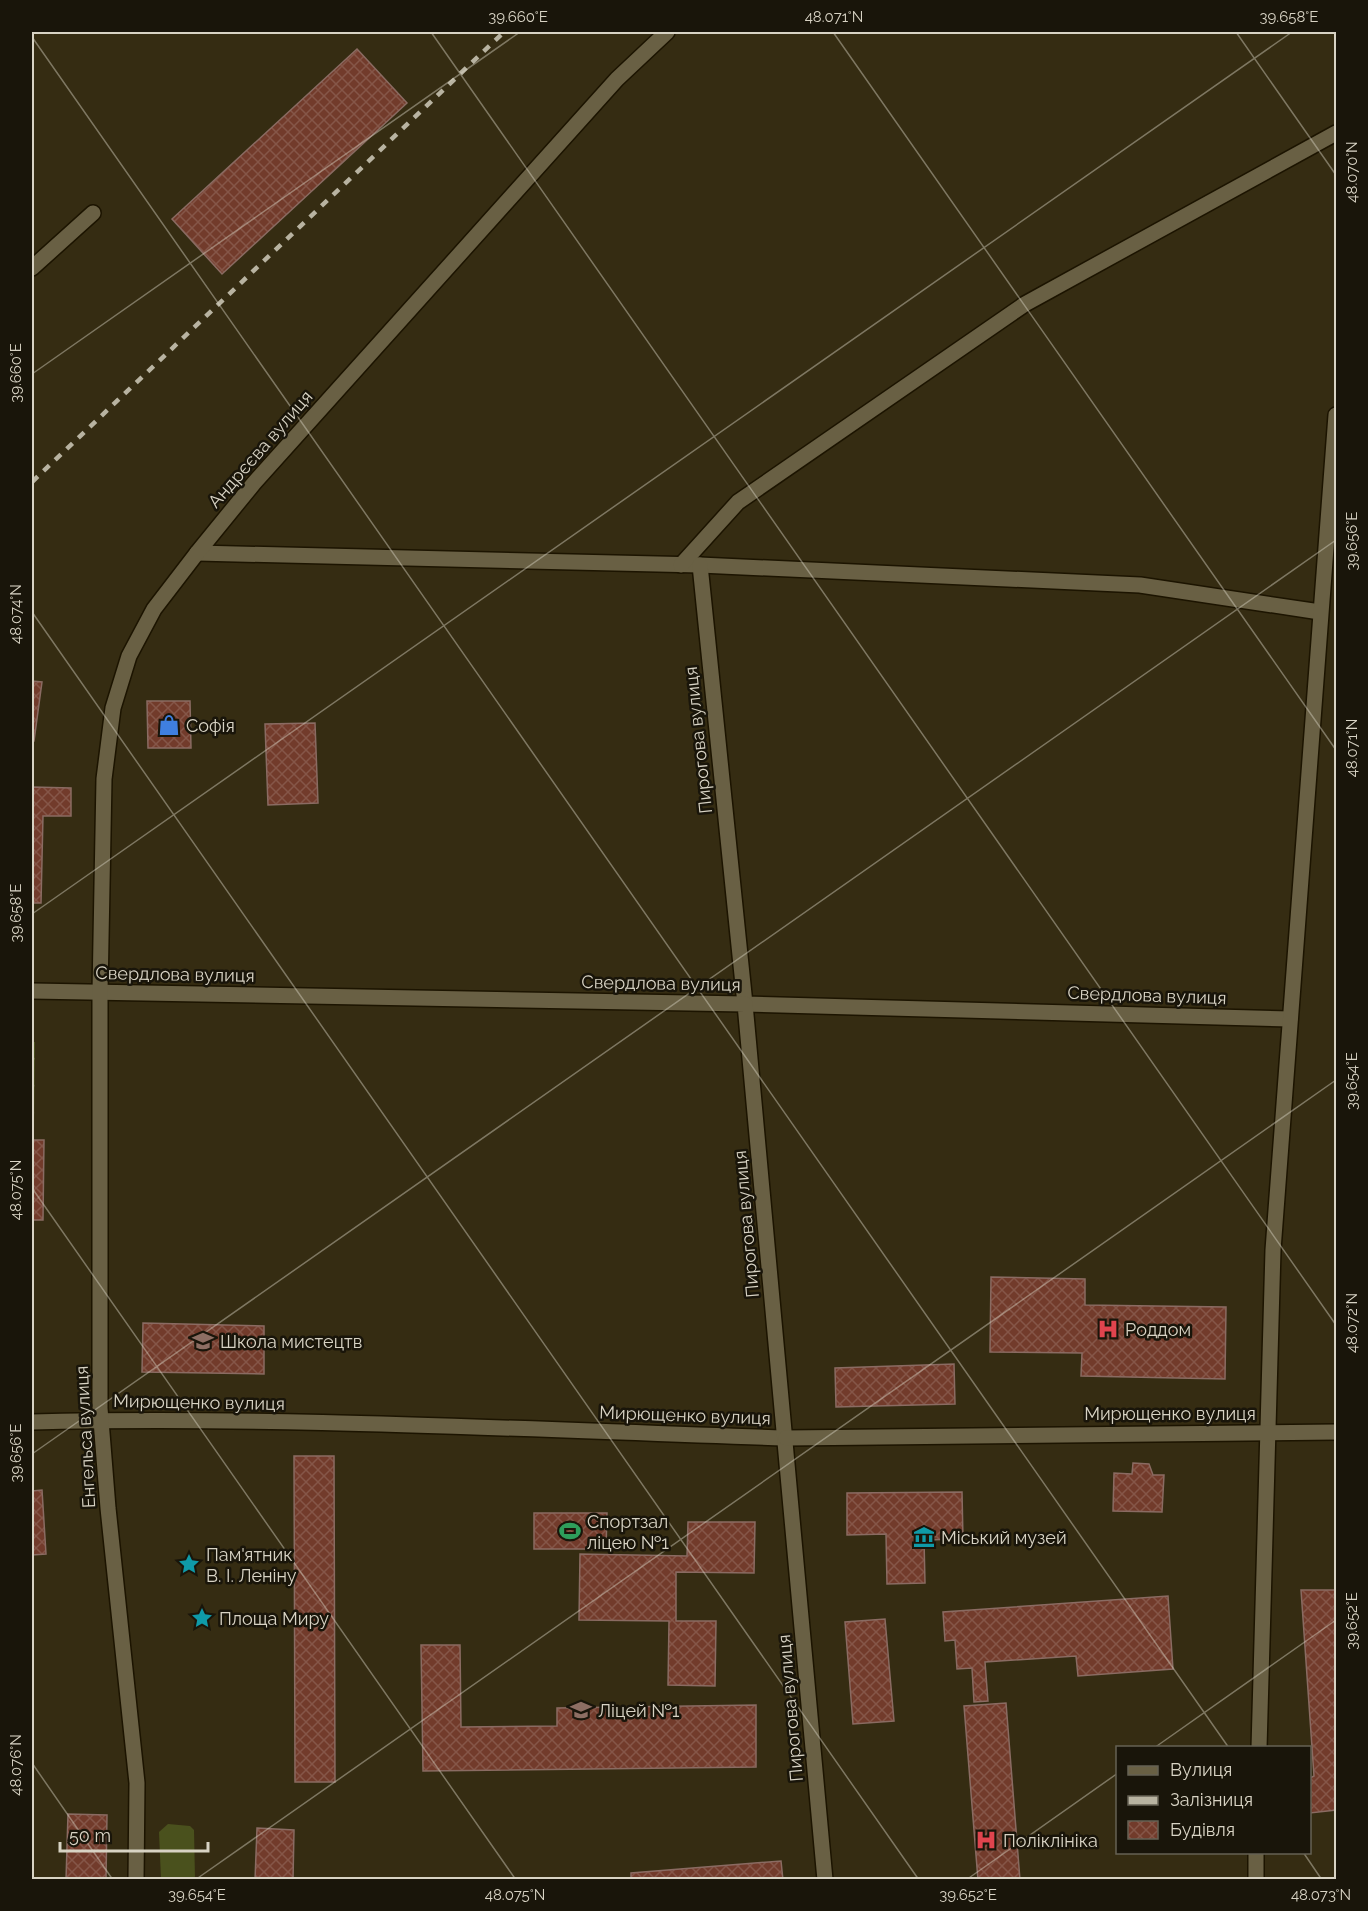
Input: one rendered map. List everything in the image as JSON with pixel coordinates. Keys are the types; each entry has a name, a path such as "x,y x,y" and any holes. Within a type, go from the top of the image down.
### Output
{"street":[{"name":"Андрєєва вулиця","path":"100,992 104,779 113,708 129,656 154,609 254,483 617,79 667,32"},
{"path":"681,565 738,502 1025,304 1336,133"},
{"path":"32,268 93,213"},
{"path":"1259,1746 1266,1432 1273,1250 1336,415"},
{"path":"197,553 700,565 1140,585 1320,612"},
{"name":"Пирогова вулиця","path":"700,565 745,1004 825,1880"},
{"name":"Свердлова вулиця","path":"32,991 745,1004 1290,1018"},
{"name":"Енгельса вулиця","path":"100,992 101,1420 137,1783 136,1880"},
{"name":"Мирющенко вулиця","path":"32,1422 101,1420 786,1438 1336,1432"},
{"path":"1256,1854 1256,1880"}],"green space":[{"path":"32,1042 35,1042 34,1129 32,1129"},
{"path":"168,1824 190,1826 194,1830 195,1879 161,1879 159,1832"}],"building":[{"path":"357,49 407,103 222,274 172,219"},
{"path":"32,681 42,682 34,741 32,741"},
{"name":"Софія","path":"147,701 190,701 191,748 148,748"},
{"path":"315,723 318,803 268,805 265,724"},
{"path":"32,787 71,788 71,816 43,816 41,903 32,903"},
{"path":"32,1140 44,1140 43,1220 32,1220"},
{"name":"Роддом","path":"991,1277 1085,1279 1085,1305 1226,1307 1225,1379 1081,1376 1082,1353 990,1352"},
{"path":"143,1323 264,1326 264,1374 142,1372"},
{"path":"954,1364 955,1404 836,1407 835,1368"},
{"path":"294,1456 334,1456 335,1782 295,1782"},
{"path":"1133,1463 1149,1464 1153,1475 1164,1475 1162,1512 1113,1511 1114,1473 1132,1474"},
{"path":"42,1490 46,1554 32,1555 32,1491"},
{"name":"Міський музей","path":"962,1492 963,1539 924,1540 925,1583 887,1584 886,1534 847,1535 847,1493"},
{"name":"Спортзал ліцею №1","path":"534,1513 607,1513 606,1549 534,1549"},
{"path":"688,1522 755,1522 754,1573 676,1572 676,1621 716,1621 715,1686 668,1685 669,1621 579,1620 580,1554 687,1556"},
{"path":"1301,1590 1336,1590 1336,1810 1311,1813 1311,1778 1314,1776"},
{"path":"1168,1596 1173,1669 1078,1676 1076,1656 985,1662 988,1701 974,1702 972,1668 957,1669 955,1640 945,1641 943,1612"},
{"path":"885,1619 894,1721 853,1724 845,1622"},
{"path":"421,1645 460,1645 461,1727 557,1726 557,1708 756,1705 756,1767 423,1771"},
{"path":"1006,1703 1020,1880 978,1880 964,1706"},
{"path":"68,1814 107,1815 106,1880 66,1880"},
{"path":"257,1828 294,1830 293,1880 255,1880"},
{"path":"781,1861 783,1880 631,1880 631,1873"}],"railway":[{"path":"32,482 504,32"}],"place":[{"name":"Софія","path":"169,725"},
{"name":"Роддом","path":"1108,1329"},
{"name":"Школа мистецтв","path":"203,1341"},
{"name":"Спортзал ліцею №1","path":"570,1531"},
{"name":"Міський музей","path":"924,1537"},
{"name":"Пам'ятник В. І. Леніну","path":"189,1564"},
{"name":"Площа Миру","path":"202,1618"},
{"name":"Ліцей №1","path":"581,1710"},
{"name":"Поліклініка","path":"986,1840"}]}
